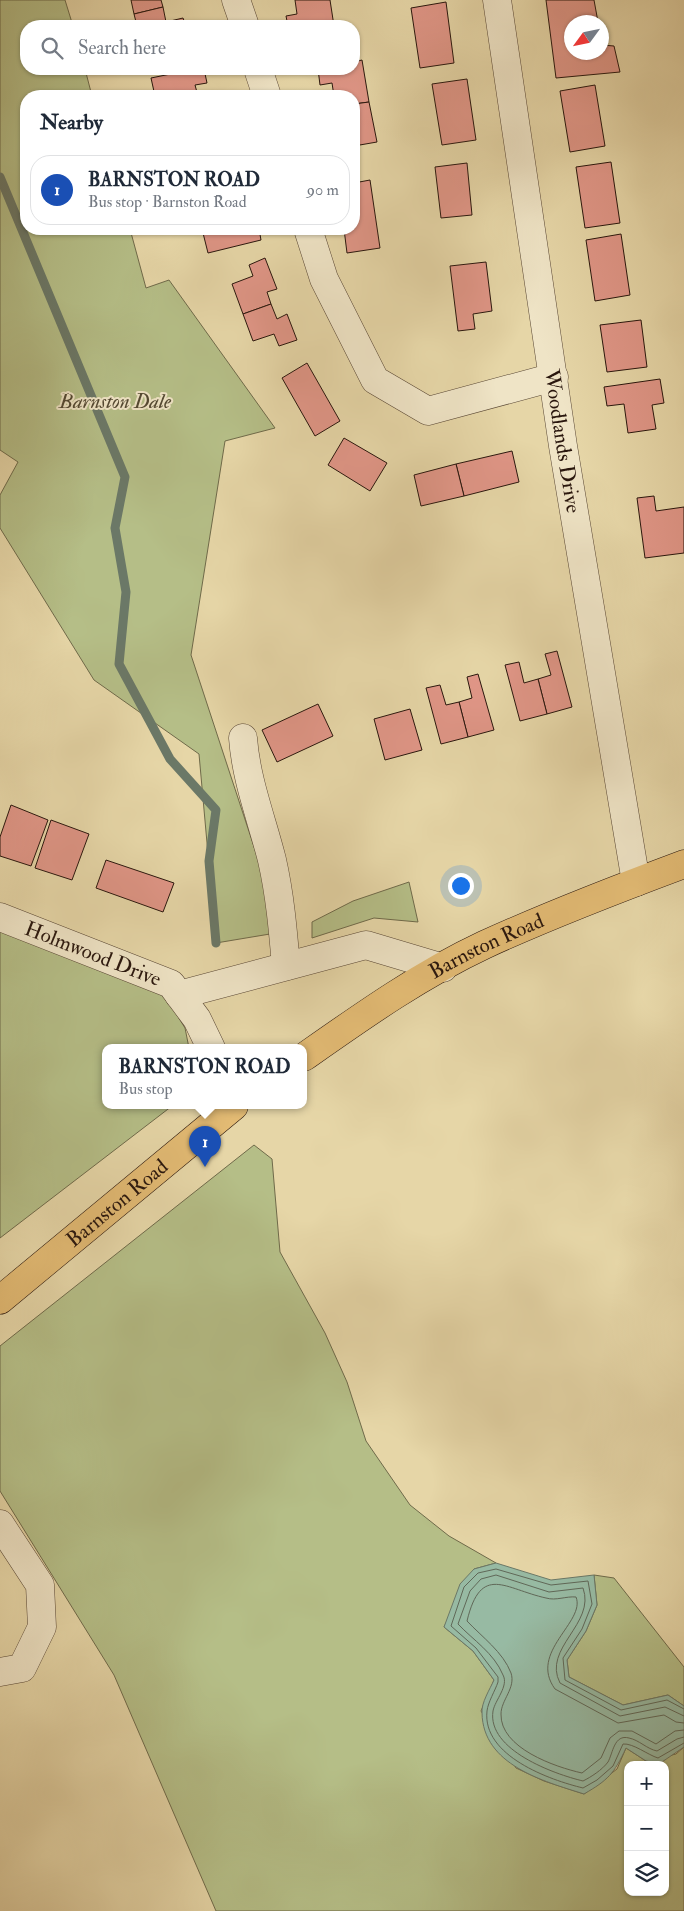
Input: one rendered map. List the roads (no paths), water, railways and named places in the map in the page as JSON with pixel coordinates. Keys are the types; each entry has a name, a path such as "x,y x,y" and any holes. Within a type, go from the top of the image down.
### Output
{"main road":[{"name":"Barnston Road","path":"307,1055 381,1004 483,946 684,864"},
{"name":"Barnston Road","path":"0,1300 230,1109"}],"street":[{"path":"236,0 243,20"},
{"name":"Woodlands Drive","path":"497,0 565,455 636,882"},
{"path":"260,75 265,90"},
{"path":"310,235 324,279 374,380 428,411 554,376"},
{"path":"243,738 245,762 272,861 280,904 286,966"},
{"name":"Holmwood Drive","path":"0,917 171,984 197,1019 209,1044"},
{"path":"179,995 366,945 443,968"},
{"path":"0,1524 40,1585 42,1628 22,1668 0,1672"}],"water":[{"path":"496,1563 551,1580 594,1575 597,1605 586,1631 567,1660 569,1677 623,1705 668,1695 684,1706 684,1747 663,1761 646,1761 626,1748 609,1776 584,1794 534,1776 504,1758 493,1746 485,1731 482,1713 484,1701 494,1680 473,1651 444,1627 460,1584 474,1569"}],"waterway":[{"path":"0,177 20,225"},
{"path":"24,235 125,477 115,528 126,592 119,664 170,759 216,810 209,861 216,943"}],"place":[{"name":"BARNSTON ROAD","path":"205,1167"}],"park label":[{"name":"Barnston Dale","path":"115,401"}]}
